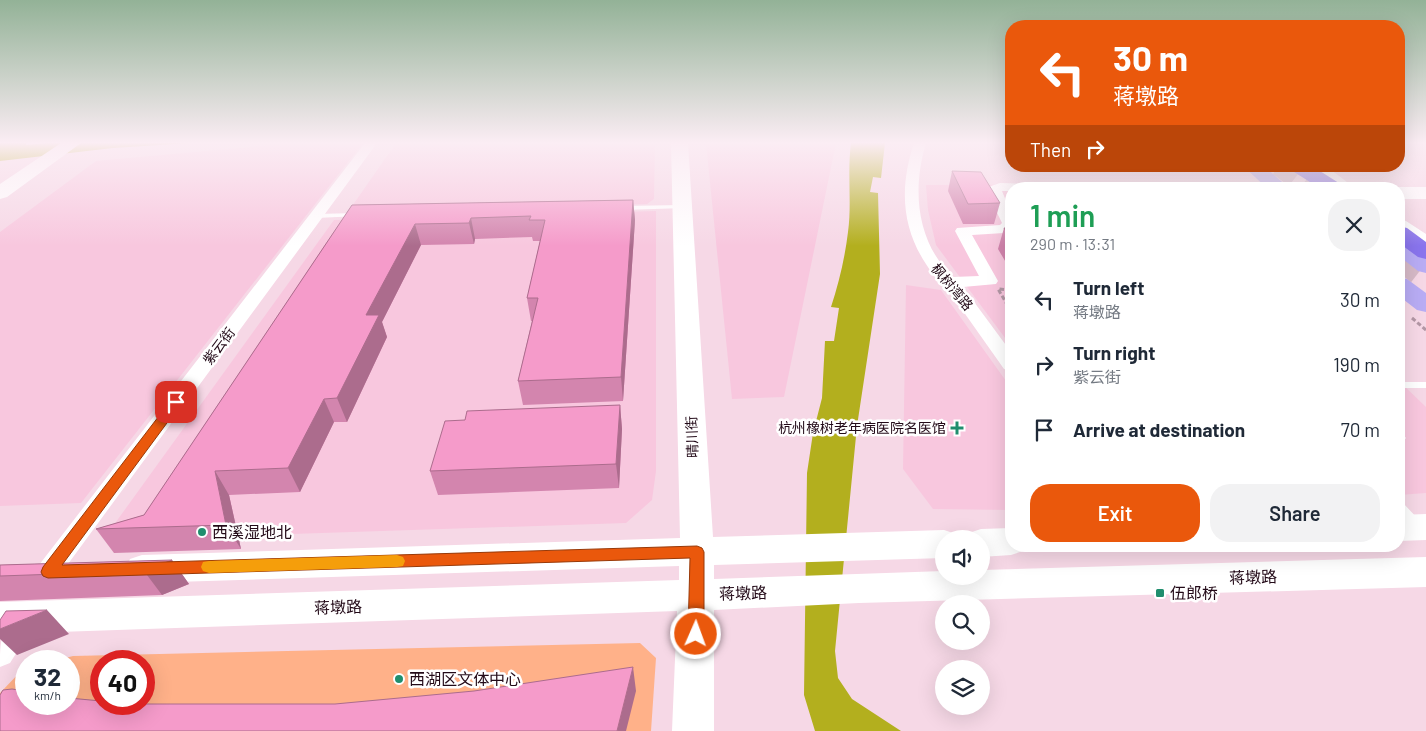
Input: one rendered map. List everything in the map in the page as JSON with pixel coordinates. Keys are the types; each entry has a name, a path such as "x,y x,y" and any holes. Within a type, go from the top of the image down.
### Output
{"highway":[{"path":"1405,237 1426,252"}],"main road":[{"path":"0,193 20,177"},
{"name":"晴川街","path":"681,177 697,552 693,731"},
{"path":"1405,193 1426,193"},
{"path":"1405,229 1426,244"},
{"path":"1405,250 1426,266"},
{"path":"1405,289 1426,306"},
{"path":"990,542 1005,542"},
{"path":"34,572 935,544"},
{"name":"蒋墩路","path":"13,618 859,588 1426,572"}],"street":[{"name":"紫云街","path":"34,572 345,177"},
{"name":"枫树湾路","path":"912,177 911,199 916,230 932,263 947,282 957,290 1005,357"},
{"path":"1005,187 993,190 1005,216"},
{"path":"947,282 990,281 962,231 1005,228"},
{"path":"0,654 13,618"}],"lane":[{"path":"613,209 682,207"},
{"path":"316,216 366,215"},
{"path":"1405,385 1426,385"}],"path":[{"path":"1005,290 998,289 1005,301"}],"shaded area":[{"path":"74,177 336,177 81,503 0,506 0,232"},
{"path":"372,177 654,177 654,199 647,204 348,212"},
{"path":"709,177 829,177 784,397 732,399"},
{"path":"849,177 873,177 870,192 878,193 880,274 857,426 835,651 838,678 852,699 901,731 815,731 804,695 807,473 813,433 822,398 825,341 834,341 839,308 831,307 845,251 850,210"},
{"path":"926,185 1005,185 1005,338 936,245 928,210"},
{"path":"656,211 656,471 652,500 626,523 114,540 108,533 334,220"},
{"name":"杭州橡树老年病医院名医馆","path":"906,285 941,290 1005,380 1005,510 933,509 903,469"},
{"path":"1405,387 1426,407 1426,493 1405,495"},
{"name":"西湖区文体中心","path":"640,643 656,658 651,731 0,731 0,693 15,677 15,715 80,715 80,656 90,656 90,715 155,715 155,654"}],"building":[{"path":"955,177 984,177 1000,203 968,204"},
{"path":"633,200 621,377 518,381 538,298 527,298 545,220 529,220 531,216 471,218 469,223 415,224 366,315 379,315 337,398 324,399 288,468 215,471 226,525 96,529 144,515 352,205"},
{"path":"620,405 616,464 430,471 445,421 465,420 467,411"},
{"path":"172,560 144,571 0,576 0,565"},
{"path":"47,610 0,629 0,620 6,611"},
{"path":"633,667 617,731 0,731 0,695 3,690 12,689 15,689 15,715 80,715 80,699 90,700 90,715 155,715 155,704 335,704 474,691"}],"tunnel":[{"path":"1293,177 1300,182"},
{"path":"1405,262 1426,278"}],"slow traffic":[{"path":"209,567 397,561"}],"place":[{"name":"杭州橡树老年病医院名医馆","path":"957,428"},
{"name":"西溪湿地北","path":"202,532"},
{"name":"伍郎桥","path":"1160,593"},
{"name":"西湖区文体中心","path":"399,679"}],"route":[{"path":"176,402 48,572 697,552 696,634"}]}
